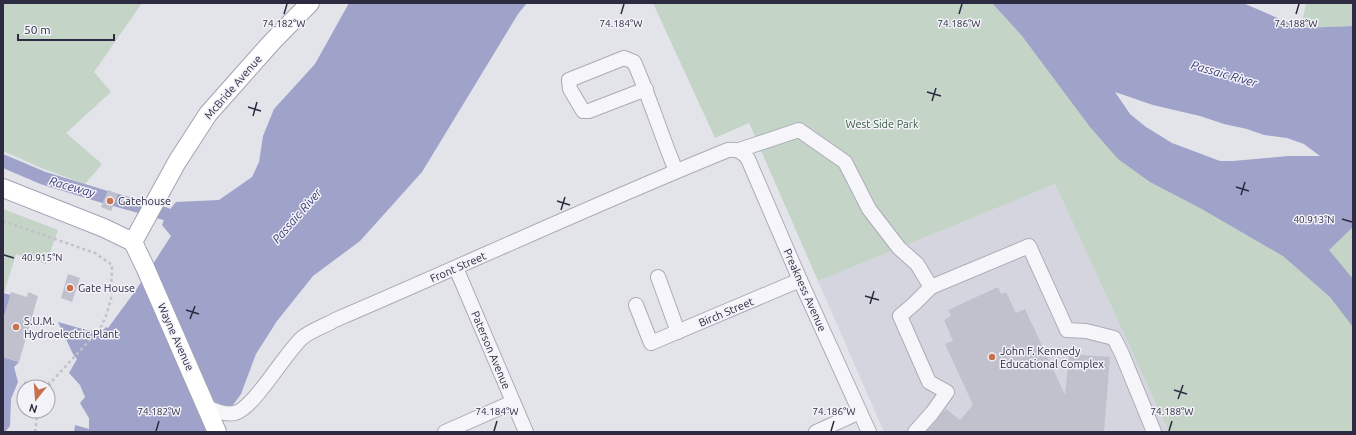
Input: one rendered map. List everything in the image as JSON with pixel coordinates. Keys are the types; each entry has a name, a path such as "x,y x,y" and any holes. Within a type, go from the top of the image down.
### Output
{"main road":[{"name":"McBride Avenue","path":"133,242 177,162 208,114 308,4"},
{"path":"3,188 104,228 133,242"},
{"name":"Wayne Avenue","path":"133,242 217,432"}],"street":[{"path":"646,89 589,111 584,111 570,89 569,80 624,58 634,62 646,89 676,171"},
{"name":"Front Street","path":"206,406 214,411 224,414 236,413 244,408 252,401 303,337 335,320 676,171 728,150 739,150 799,130 845,162 869,209 899,248 917,264 931,287"},
{"name":"Preakness Avenue","path":"739,150 744,154 751,165 800,280 869,432"},
{"path":"915,432 932,413 947,392 929,382 900,316 931,287 1029,246 1067,330 1086,331 1114,338 1154,432"},
{"name":"Paterson Avenue","path":"456,268 526,432"},
{"path":"658,277 678,332"},
{"name":"Birch Street","path":"636,305 651,343 800,280"},
{"path":"445,432 513,402"},
{"path":"816,432 860,412"}],"path":[{"path":"3,221 95,252 112,265 111,298 106,316 100,329 54,379"},
{"path":"35,432 37,419"}],"shaded area":[{"name":"John F. Kennedy Educational Complex","path":"1055,184 1169,432 884,432 818,281"}],"green space":[{"path":"3,3 142,3 94,72 111,92 66,133 102,164 85,184 44,169 3,151"},
{"name":"West Side Park","path":"653,3 992,3 1022,36 1090,126 1328,250 1353,227 1353,432 1169,432 1055,184 818,281 749,123 715,138"},
{"path":"1306,3 1353,3 1353,26 1301,28"},
{"path":"3,209 58,230 46,264 16,254 4,293"}],"water":[{"name":"Passaic River","path":"349,3 527,3 518,14 422,172 360,241 313,276 277,321 256,354 241,394 213,432 74,432 75,425 89,429 89,418 80,403 85,397 80,385 69,373 77,359 73,354 58,322 86,330 101,332 106,327 108,328 136,290 171,236 162,225 166,214 176,202 219,200 252,177 259,162 263,136 274,109 315,64"},
{"name":"Passaic River","path":"992,3 1243,3 1301,28 1353,26 1353,227 1329,250 1353,279 1353,327 1330,297 1283,256 1200,208 1150,182 1118,159 1090,127 1022,36","holes":["1115,92 1153,105 1200,116 1264,135 1287,138 1304,144 1320,156 1288,156 1220,161 1172,143 1146,127 1130,114"]},
{"path":"3,293 11,295 3,320"},
{"path":"3,357 19,362 14,367 17,379 11,399 10,426 5,432 3,432"}],"building":[{"name":"Gatehouse","path":"108,190 118,194 111,211 101,207"},
{"name":"Gate House","path":"68,274 80,278 72,302 61,298"},
{"path":"998,287 1001,294 1006,292 1016,313 1025,309 1065,395 1069,354 1110,357 1104,432 926,432 946,409 960,420 973,405 945,344 953,341 944,320 951,316 948,310"},
{"name":"S.U.M. Hydroelectric Plant","path":"11,292 27,297 28,292 38,296 19,362 3,357 3,320"}],"waterway":[{"name":"Raceway","path":"3,161 43,178 166,214"}],"place":[{"name":"Gatehouse","path":"110,201"},
{"name":"Gate House","path":"70,288"},
{"name":"S.U.M. Hydroelectric Plant","path":"16,327"},
{"name":"John F. Kennedy Educational Complex","path":"992,357"}]}
